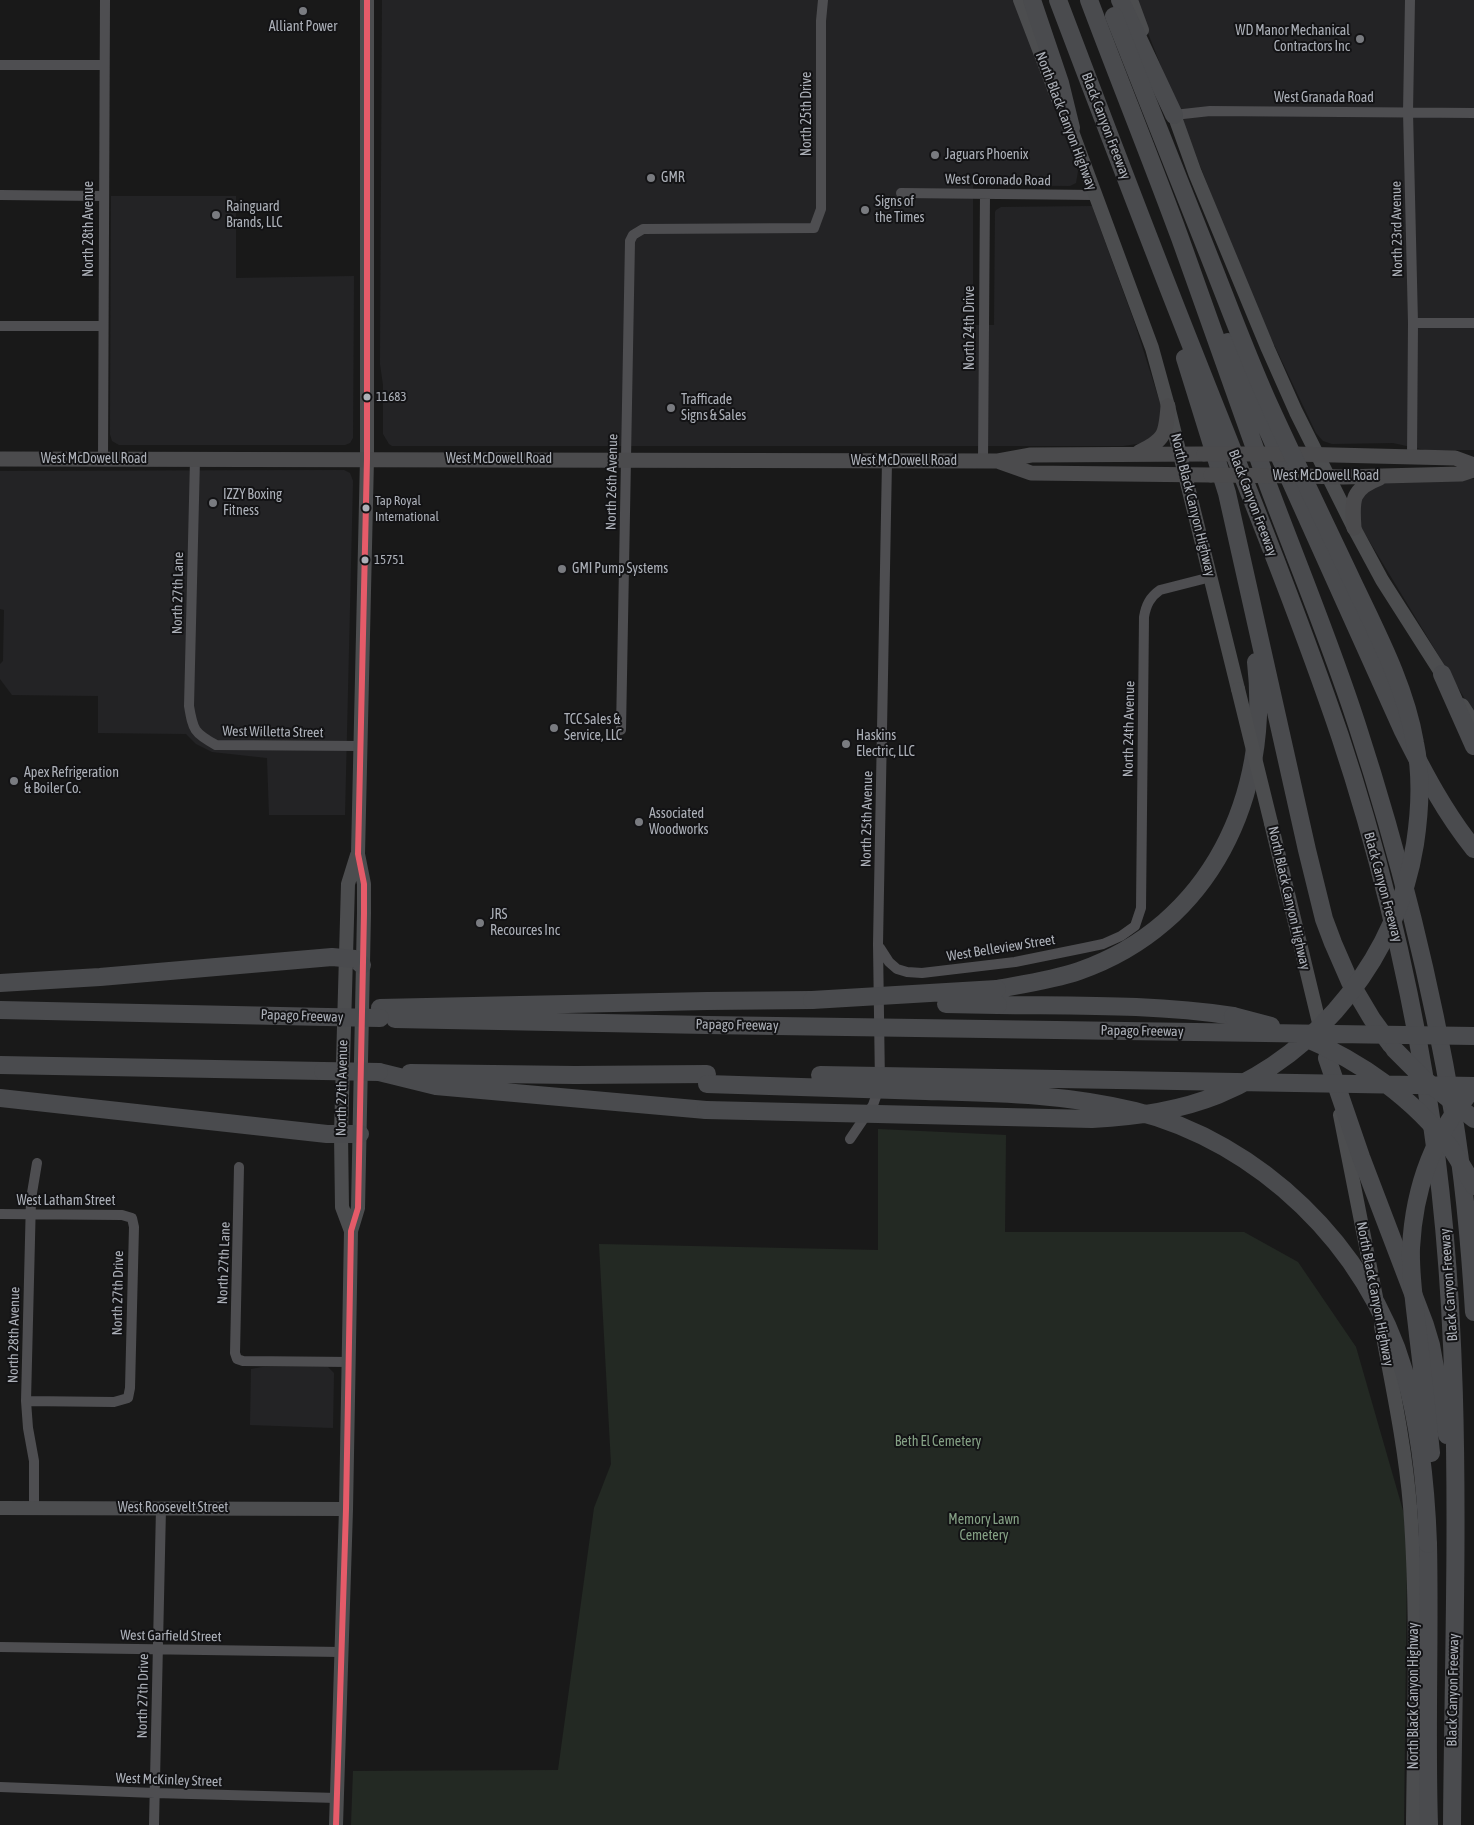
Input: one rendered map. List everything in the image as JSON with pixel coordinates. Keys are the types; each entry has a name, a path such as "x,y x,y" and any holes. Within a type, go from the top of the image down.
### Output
{"highway":[{"path":"1032,0 1060,83 1071,128"},
{"name":"Black Canyon Freeway","path":"1058,0 1314,663 1353,779 1385,891 1416,1031 1428,1098 1441,1193 1454,1362 1455,1478 1452,1825"},
{"path":"1077,0 1316,628 1326,653 1334,659"},
{"name":"Black Canyon Freeway","path":"1088,0 1180,238 1266,478 1334,659 1377,790 1416,934 1433,1008 1457,1142 1474,1312"},
{"path":"1114,5 1174,115"},
{"path":"379,1072 436,1086 706,1110 1092,1119 1133,1117 1176,1109 1217,1095 1252,1078 1288,1055 1318,1029 1342,1004 1365,974 1386,937 1404,895 1417,831 1420,787 1416,743 1403,698 1364,605 1266,398 1114,5"},
{"path":"1143,224 1228,493 1249,594 1324,919 1350,982 1372,1019 1394,1049 1425,1080 1474,1119"},
{"path":"1180,238 1403,731 1432,787 1458,830 1474,849"},
{"path":"997,997 1039,982 1078,972 1136,944 1164,922 1187,900 1209,873 1231,836 1246,795 1255,752 1259,708 1249,594"},
{"path":"1442,674 1474,746"},
{"path":"0,983 345,956 354,958 362,965"},
{"path":"380,1013 707,1000 997,997 1150,1007 1233,1016 1281,1028 1333,1050 1381,1080 1431,1124 1451,1149 1474,1186"},
{"name":"Papago Freeway","path":"0,1010 181,1013 380,1013 707,1025 1474,1036"},
{"path":"1327,1058 1361,1157 1431,1345 1455,1478"},
{"path":"0,1065 707,1079 1031,1095 1086,1101 1158,1117 1218,1143 1244,1159 1289,1194 1320,1224 1346,1256 1368,1290 1386,1324 1403,1370 1415,1420 1432,1544"},
{"path":"707,1079 1474,1087"},
{"path":"1429,1825 1427,1746 1435,1486 1413,1292 1411,1249 1414,1214 1423,1178 1434,1146 1452,1116 1474,1087"},
{"path":"0,1098 298,1131 360,1134"}],"main road":[{"name":"North 27th Avenue","path":"336,1825 350,1362 351,1231 358,1208 360,1134 364,884 358,854 366,458 367,0"},
{"name":"North Black Canyon Highway","path":"1020,0 1052,86 1071,128 1152,348 1211,577 1327,1058 1379,1310 1399,1423 1410,1504 1414,1586 1413,1825"},
{"path":"1131,0 1195,173 1296,412 1354,528 1402,613 1474,723"},
{"path":"1134,454 1155,445 1163,437 1167,423 1168,406"},
{"name":"West McDowell Road","path":"998,462 1031,455 1294,454 1455,458 1474,465"},
{"name":"West McDowell Road","path":"0,458 983,461 998,462 1031,473 1329,477 1461,474 1474,470"},
{"path":"1354,528 1353,505 1358,490 1367,483 1387,476"},
{"name":"North 27th Avenue","path":"351,1231 342,1208 340,1134 348,884 358,854"},
{"name":"West Roosevelt Street","path":"0,1508 346,1510"}],"street":[{"name":"North 28th Avenue","path":"103,458 105,0"},
{"name":"North 25th Drive","path":"633,234 643,229 814,228 820,209 822,0"},
{"name":"North 23rd Avenue","path":"1410,0 1408,112 1413,324 1412,457"},
{"path":"0,65 104,65"},
{"name":"West Granada Road","path":"1174,115 1210,112 1474,113"},
{"name":"West Coronado Road","path":"902,193 1095,195"},
{"name":"North 24th Drive","path":"983,461 984,194"},
{"path":"0,196 103,196"},
{"name":"North 26th Avenue","path":"621,730 630,241 633,234"},
{"path":"1413,324 1474,323"},
{"path":"0,326 103,326"},
{"name":"North 27th Lane","path":"193,727 189,706 195,458"},
{"name":"North 25th Avenue","path":"850,1139 873,1105 880,1085 878,944 887,461"},
{"name":"North 24th Avenue","path":"1134,926 1141,908 1144,617 1148,601 1160,590 1211,577"},
{"name":"West Willetta Street","path":"193,727 203,738 216,745 360,746"},
{"name":"West Belleview Street","path":"878,944 889,962 897,969 922,973 1015,962 1103,944 1121,936 1134,926"},
{"name":"North 28th Avenue","path":"34,1508 34,1461 28,1428 26,1401 32,1188 37,1163"},
{"name":"North 27th Lane","path":"239,1168 235,1353 237,1359 243,1361 350,1362"},
{"name":"West Latham Street","path":"0,1214 122,1215 132,1218"},
{"name":"North 27th Drive","path":"26,1401 114,1402 128,1398 130,1388 134,1227 132,1218"},
{"name":"North 27th Drive","path":"154,1825 161,1508"},
{"name":"West Garfield Street","path":"0,1648 341,1652"},
{"name":"West McKinley Street","path":"0,1787 337,1798"}],"shaded area":[{"path":"382,0 1014,0 1078,171 1076,183 1070,186 973,185 973,325 994,325 996,210 1001,207 1092,206 1135,324 1160,403 1163,416 1157,432 1144,443 1123,446 392,446 383,434 383,385 380,364"},
{"path":"1135,0 1474,0 1474,450 1425,450 1393,443 1332,444 1323,441 1316,433 1252,298"},
{"path":"111,196 236,196 236,278 354,276 353,438 350,443 345,445 119,445 112,441 110,434"},
{"path":"344,470 350,473 353,481 345,815 269,815 267,758 212,752 196,744 186,734 98,733 98,696 12,695 0,679 0,664 3,661 4,610 0,609 0,471"},
{"path":"1474,479 1474,714 1362,529 1359,520 1361,497 1383,482"},
{"path":"262,1367 328,1367 334,1373 333,1428 250,1425 251,1369"}],"green space":[{"name":"Memory Lawn Cemetery","path":"878,1129 1006,1135 1005,1232 1244,1232 1298,1262 1356,1347 1404,1514 1407,1558 1404,1825 351,1825 353,1771 558,1770 594,1508 611,1464 599,1244 878,1250"}],"transit line":[{"path":"336,1825 346,1509 351,1231 358,1208 364,913 364,884 358,854 367,459 367,0"}],"place":[{"name":"Alliant Power","path":"303,11"},
{"name":"WD Manor Mechanical Contractors Inc","path":"1360,39"},
{"name":"Jaguars Phoenix","path":"935,155"},
{"name":"GMR","path":"651,178"},
{"name":"Signs of the Times","path":"865,210"},
{"name":"Rainguard Brands, LLC","path":"216,215"},
{"name":"11683","path":"367,397"},
{"name":"Trafficade Signs & Sales","path":"671,408"},
{"name":"IZZY Boxing Fitness","path":"213,503"},
{"name":"Tap Royal International","path":"366,508"},
{"name":"15751","path":"365,560"},
{"name":"GMI Pump Systems","path":"562,569"},
{"name":"TCC Sales & Service, LLC","path":"554,728"},
{"name":"Haskins Electric, LLC","path":"846,744"},
{"name":"Apex Refrigeration & Boiler Co.","path":"14,781"},
{"name":"Associated Woodworks","path":"639,822"},
{"name":"JRS Recources Inc","path":"480,923"}],"park label":[{"name":"Beth El Cemetery","path":"938,1442"}]}
